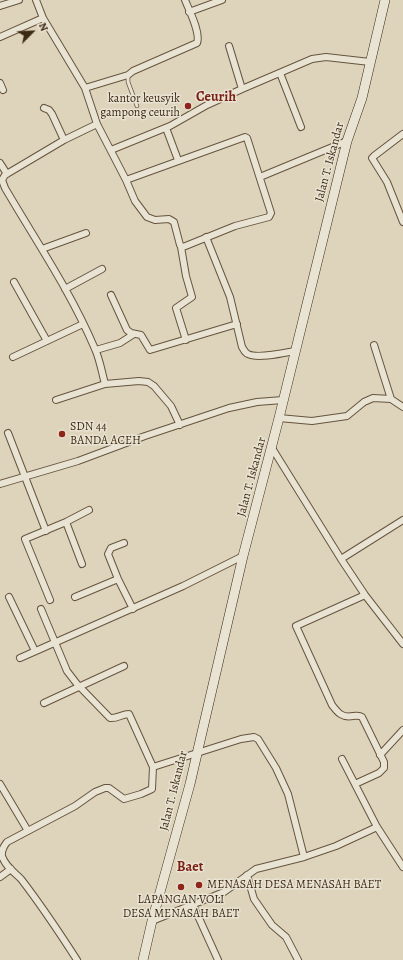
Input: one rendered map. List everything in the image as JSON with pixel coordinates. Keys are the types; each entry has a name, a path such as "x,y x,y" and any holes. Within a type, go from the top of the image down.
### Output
{"street":[{"path":"0,6 19,0"},
{"path":"36,0 43,18 85,88 97,124 126,180 135,201 147,217 154,220 169,219 174,222 192,297 176,308 186,340"},
{"path":"85,88 128,76 133,71 197,43 198,36 185,0"},
{"path":"189,12 222,0"},
{"name":"Jalan T. Iskandar","path":"143,960 152,921 190,784 243,556 280,418 283,400 347,141 362,98 385,0"},
{"path":"0,37 43,18"},
{"path":"229,46 242,89"},
{"path":"111,150 166,128 208,105 242,89 319,58 326,57 370,62"},
{"path":"280,73 300,127"},
{"path":"0,83 3,90"},
{"path":"44,108 51,112 64,140"},
{"path":"4,176 64,140 97,124"},
{"path":"166,128 178,160"},
{"path":"403,134 372,158 387,182 403,222"},
{"path":"126,180 178,160 245,137 247,138 271,213 268,216 235,226 181,247"},
{"path":"260,176 347,141"},
{"path":"0,163 4,176 2,180 5,188 65,289 96,350 105,384"},
{"path":"42,249 86,233"},
{"path":"206,237 230,297 242,347 249,355 269,356 295,351"},
{"path":"65,289 102,269"},
{"path":"14,282 47,341"},
{"path":"111,295 127,330 131,333 141,335 150,350 237,324"},
{"path":"13,357 83,324"},
{"path":"96,350 120,343 134,334"},
{"path":"374,345 391,399"},
{"path":"56,400 105,384 138,381 148,382 154,386 171,406 180,425"},
{"path":"280,418 312,421 347,416 368,399 391,399 403,407"},
{"path":"0,484 78,461 145,436 229,408 257,402 283,400"},
{"path":"8,433 46,531"},
{"path":"272,448 365,595 403,644"},
{"path":"50,600 25,539 66,522 89,510"},
{"path":"341,559 403,520"},
{"path":"66,522 82,564"},
{"path":"124,543 111,548 108,554 118,579 133,609"},
{"path":"20,658 133,609 243,556"},
{"path":"75,597 118,579"},
{"path":"355,784 379,773 384,768 384,762 362,717 360,715 345,717 341,715 332,705 296,627 298,624 365,595"},
{"path":"9,597 35,651"},
{"path":"41,609 54,643 67,670 80,687 110,718 123,714 130,714 152,767 152,789 141,794 124,798 109,788 95,792 75,806 7,842 2,851 1,857 7,866 20,879 53,923 77,960"},
{"path":"44,703 124,666"},
{"path":"380,755 403,730"},
{"path":"152,767 241,739 254,737 258,739 276,768 288,794 304,857"},
{"path":"342,759 377,827 403,867"},
{"path":"0,784 28,832"},
{"path":"152,921 224,892 256,869 304,857 336,846 377,827"},
{"path":"0,877 11,869"},
{"path":"247,875 254,899 272,925 286,937 298,960"},
{"path":"193,905 218,960"}],"lane":[{"path":"128,76 128,82 137,106"}],"place":[{"name":"kantor keusyik gampong ceurih","path":"188,106"},
{"name":"SDN 44 BANDA ACEH","path":"62,434"},
{"name":"MENASAH DESA MENASAH BAET","path":"199,885"},
{"name":"LAPANGAN VOLI DESA MENASAH BAET","path":"181,887"}],"district":[{"name":"Ceurih","path":"216,98"},
{"name":"Baet","path":"190,868"}]}
